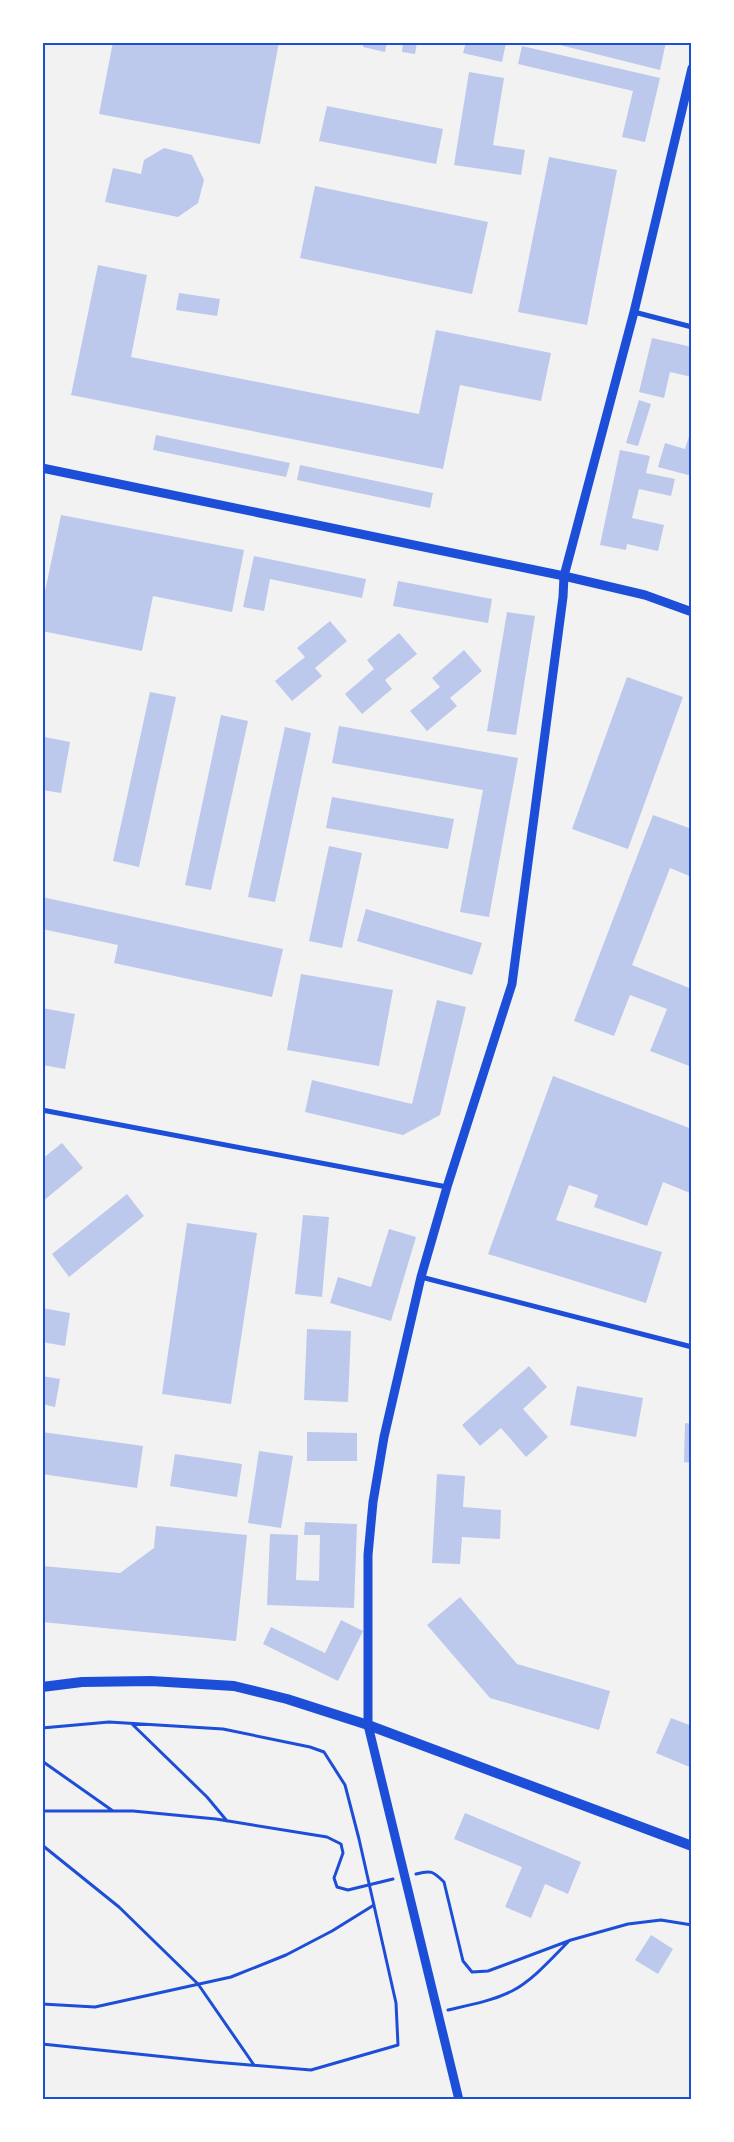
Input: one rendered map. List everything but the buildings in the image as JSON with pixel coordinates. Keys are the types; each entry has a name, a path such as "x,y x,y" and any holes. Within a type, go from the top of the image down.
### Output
{"main road":[{"path":"42,1686 82,1682 151,1681 234,1686 287,1699 368,1726 692,1846"}],"street":[{"path":"459,2100 368,1726 368,1554 373,1502 384,1437 421,1277 447,1188 512,984 563,597 564,576 634,312 692,68"},
{"path":"634,312 692,327"},
{"path":"42,468 564,576 645,595 692,612"},
{"path":"42,1110 447,1188"},
{"path":"421,1277 692,1348"}],"path":[{"path":"42,1728 109,1722 223,1730 310,1746 324,1752 345,1785 396,2003 398,2045 312,2070 42,2044"},
{"path":"131,1723 207,1797 228,1821"},
{"path":"42,1761 113,1812"},
{"path":"42,1811 142,1812 228,1821 303,1834"},
{"path":"42,1846 119,1907 198,1984 254,2065"},
{"path":"42,2004 94,2006 231,1976 286,1955 364,1913 374,1905"},
{"path":"472,1972 488,1970 570,1940 636,1923 661,1920 692,1924"},
{"path":"438,2012 482,2003 512,1991 537,1972 570,1940"}]}
